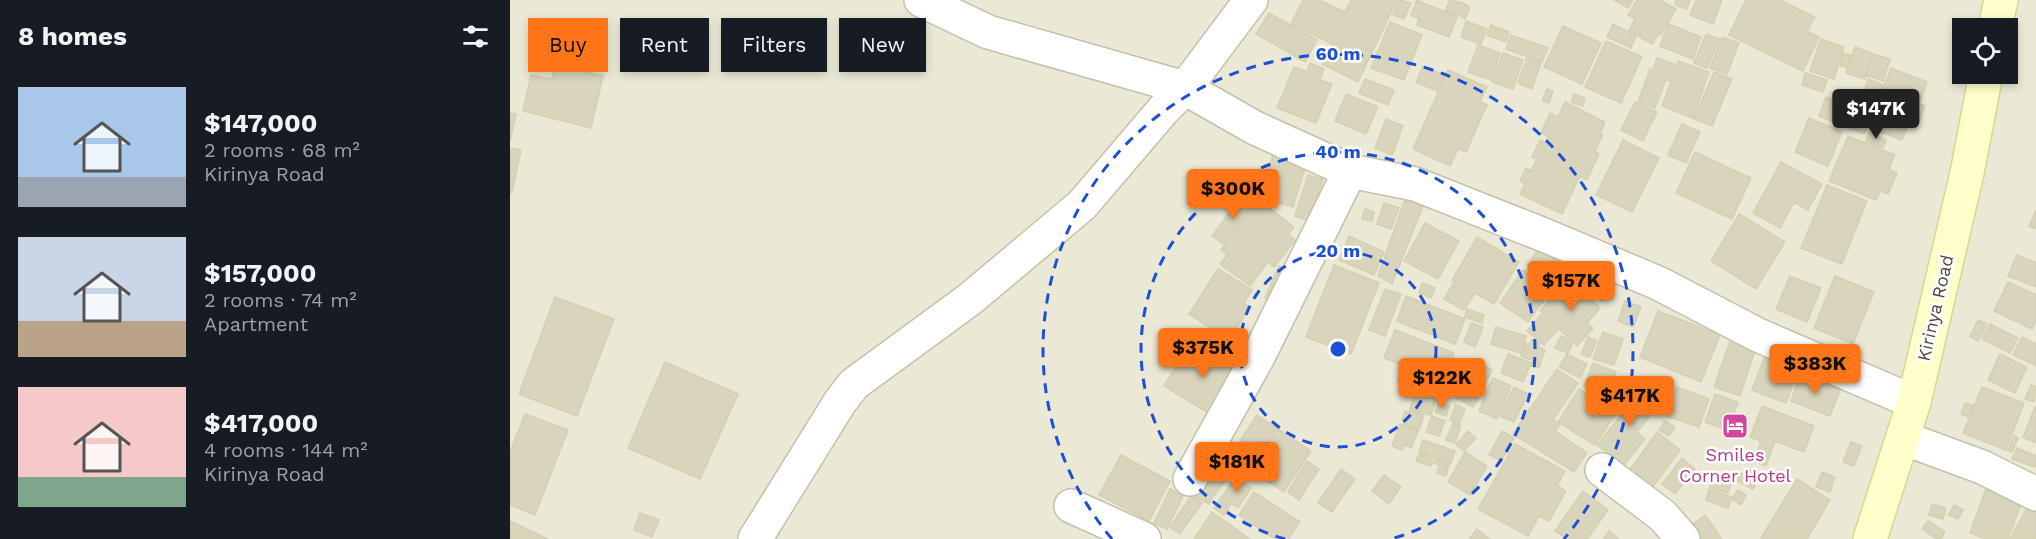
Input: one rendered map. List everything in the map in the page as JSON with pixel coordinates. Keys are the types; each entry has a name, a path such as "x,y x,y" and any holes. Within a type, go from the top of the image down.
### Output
{"main road":[{"path":"1997,18 2001,0"},
{"name":"Kirinya Road","path":"1870,539 1914,402 1967,173 1984,84"}],"street":[{"path":"921,0 988,32 1185,88 1255,128 1350,171 1415,184 1544,235 1658,283 1758,335 1914,402"},
{"path":"755,539 840,402 854,384 969,299 1082,205 1164,109 1185,88 1251,0"},
{"path":"1190,479 1264,345 1350,171"},
{"path":"1904,438 1983,467 2036,494"},
{"path":"1602,470 1663,516 1683,539"},
{"path":"1071,506 1144,539"}],"shaded area":[{"path":"510,0 2036,0 2036,539 510,539"}],"building":[{"path":"1303,0 1319,0 1345,12 1351,0 1397,0 1358,82 1322,64 1332,44 1291,24"},
{"path":"1399,0 1411,3 1404,19 1393,15"},
{"path":"1417,0 1457,17 1449,37 1417,25 1419,19 1411,15"},
{"path":"1450,0 1463,3 1458,15 1445,11"},
{"path":"1614,0 1633,0 1628,8"},
{"path":"1637,0 1660,0 1676,9 1661,35 1659,33 1652,44 1629,31 1635,19 1628,15"},
{"path":"1676,0 1690,0 1687,9 1675,5"},
{"path":"1696,0 1722,0 1713,24 1690,15"},
{"path":"1746,0 1780,0 1815,17 1807,31 1819,37 1803,71 1729,35"},
{"path":"1465,4 1470,7 1465,19 1460,16"},
{"path":"1269,13 1317,40 1305,62 1256,34"},
{"path":"1466,21 1487,29 1481,44 1461,37"},
{"path":"1390,22 1422,35 1404,80 1371,68"},
{"path":"1613,24 1636,36 1631,48 1607,37"},
{"path":"1669,24 1701,37 1693,59 1660,46"},
{"path":"1491,25 1509,32 1506,42 1487,35"},
{"path":"1563,26 1601,43 1582,84 1544,67"},
{"path":"1706,34 1719,39 1707,68 1694,63"},
{"path":"1511,35 1548,48 1542,62 1506,49"},
{"path":"1722,37 1739,43 1727,74 1710,68"},
{"path":"1821,39 1844,47 1834,79 1810,71"},
{"path":"1606,41 1642,57 1621,103 1585,87"},
{"path":"1478,45 1500,53 1491,80 1468,72"},
{"path":"1855,47 1874,54 1865,79 1846,73"},
{"path":"1503,53 1523,60 1513,89 1492,82"},
{"path":"1844,53 1851,56 1847,68 1840,65"},
{"path":"1873,54 1890,59 1883,81 1866,75"},
{"path":"1527,58 1541,63 1532,89 1518,83"},
{"path":"1657,58 1677,65 1678,61 1709,72 1693,118 1662,106 1671,81 1666,80 1655,108 1638,102 1650,69 1653,70"},
{"path":"1310,63 1324,69 1320,80 1332,84 1316,123 1277,108 1294,67 1307,72"},
{"path":"1423,66 1444,75 1437,91 1416,82"},
{"path":"1891,68 1927,82 1919,104 1925,106 1916,128 1908,125 1902,140 1875,130 1881,114 1874,111"},
{"path":"1448,70 1487,87 1480,102 1487,105 1466,152 1458,149 1450,166 1413,149"},
{"path":"553,72 587,72 603,76 591,128 523,111 531,75 552,79"},
{"path":"1714,72 1732,79 1712,126 1694,119"},
{"path":"1805,73 1827,80 1823,92 1802,85"},
{"path":"1365,79 1394,90 1388,105 1359,93"},
{"path":"1868,79 1883,85 1878,97 1864,92"},
{"path":"1547,89 1553,91 1549,103 1542,101"},
{"path":"1346,94 1378,107 1366,134 1335,121"},
{"path":"1574,94 1585,98 1583,106 1571,102"},
{"path":"1826,97 1872,114 1864,134 1819,116"},
{"path":"1565,102 1605,122 1600,133 1603,134 1595,152 1599,154 1587,180 1580,176 1562,214 1520,194 1525,183 1520,181 1526,168 1531,171 1537,159 1532,157 1540,140 1546,143 1548,136 1541,133 1550,113 1558,117"},
{"path":"1635,102 1657,112 1643,141 1621,130"},
{"path":"510,113 516,114 510,142"},
{"path":"1809,118 1842,132 1828,166 1795,152"},
{"path":"1386,119 1403,126 1392,155 1375,148"},
{"path":"1682,124 1700,132 1686,163 1668,155"},
{"path":"1869,133 1886,140 1883,148 1866,141"},
{"path":"1848,136 1895,155 1889,169 1897,173 1888,194 1880,191 1876,200 1829,181"},
{"path":"1623,140 1659,158 1632,212 1596,195"},
{"path":"510,148 521,150 512,193 510,192"},
{"path":"1695,152 1751,178 1732,219 1676,193"},
{"path":"1273,155 1306,165 1293,207 1260,197"},
{"path":"1781,162 1822,184 1808,210 1794,202 1780,228 1753,213"},
{"path":"1308,175 1323,179 1310,221 1295,216"},
{"path":"1827,185 1867,201 1842,264 1801,248"},
{"path":"1242,196 1253,205 1223,244 1212,236"},
{"path":"1405,199 1423,206 1392,284 1378,276"},
{"path":"1259,200 1294,227 1288,234 1295,240 1274,267 1268,262 1250,286 1220,264 1227,255 1221,250"},
{"path":"1384,203 1399,208 1391,229 1377,224"},
{"path":"1365,209 1374,212 1372,221 1362,219"},
{"path":"2036,210 2036,229 2029,226"},
{"path":"1739,214 1785,242 1756,289 1711,261"},
{"path":"1425,223 1459,241 1438,279 1404,261"},
{"path":"1349,236 1384,252 1374,275 1339,260"},
{"path":"1477,237 1519,262 1494,304 1475,293 1464,310 1444,299 1455,281 1452,280"},
{"path":"1539,248 1551,256 1540,273 1527,265"},
{"path":"2017,255 2036,263 2036,287 2008,276"},
{"path":"1553,258 1558,261 1550,275 1544,271"},
{"path":"1334,265 1379,283 1351,354 1306,337"},
{"path":"1567,265 1573,269 1565,280 1559,276"},
{"path":"1279,266 1291,271 1277,303 1265,298"},
{"path":"1218,269 1252,290 1244,303 1250,307 1229,340 1189,314"},
{"path":"1523,270 1551,290 1528,322 1500,303"},
{"path":"1544,275 1551,280 1554,276 1563,282 1558,290 1542,279"},
{"path":"1790,276 1821,288 1807,322 1776,309"},
{"path":"1835,276 1874,292 1853,344 1814,328"},
{"path":"1569,279 1600,308 1587,323 1593,328 1577,346 1540,311"},
{"path":"1599,280 1611,289 1607,295 1595,285"},
{"path":"2008,282 2036,295 2036,320 2032,329 1994,311"},
{"path":"1422,283 1435,288 1431,298 1419,293"},
{"path":"1592,284 1605,295 1601,301 1588,289"},
{"path":"1385,289 1401,294 1385,336 1369,330"},
{"path":"1406,296 1465,319 1455,344 1397,321"},
{"path":"555,297 614,319 577,416 519,394"},
{"path":"1625,301 1641,307 1633,327 1618,321"},
{"path":"1467,309 1484,315 1482,323 1465,317"},
{"path":"1658,311 1720,335 1701,382 1640,357"},
{"path":"1541,315 1558,329 1544,345 1527,331"},
{"path":"1978,320 1987,324 1978,341 1970,337"},
{"path":"1471,323 1483,327 1475,347 1464,342"},
{"path":"1990,324 2018,338 2010,353 1982,339"},
{"path":"1496,327 1526,336 1521,353 1491,344"},
{"path":"1395,330 1454,353 1443,380 1384,358"},
{"path":"1603,332 1623,339 1614,365 1593,359"},
{"path":"1561,336 1573,343 1568,353 1555,348"},
{"path":"1588,337 1597,341 1590,357 1581,354"},
{"path":"2022,337 2036,344 2036,366 2013,355"},
{"path":"1731,338 1756,347 1740,396 1714,387"},
{"path":"1532,339 1540,342 1538,347 1545,350 1539,368 1531,366 1533,361 1521,356 1525,343 1530,344"},
{"path":"1191,341 1242,372 1215,417 1164,386"},
{"path":"1766,353 1800,365 1786,403 1752,390"},
{"path":"1508,354 1531,363 1523,382 1501,373"},
{"path":"1567,354 1587,364 1580,378 1559,367"},
{"path":"2000,354 2027,367 2015,393 1988,380"},
{"path":"1473,360 1492,370 1473,407 1455,397"},
{"path":"665,362 738,394 700,479 628,448"},
{"path":"1593,363 1616,372 1607,396 1584,386"},
{"path":"1403,366 1412,370 1406,385 1397,382"},
{"path":"1557,369 1578,383 1553,420 1560,424 1555,431 1587,453 1574,472 1513,434"},
{"path":"1800,375 1840,390 1830,416 1791,401"},
{"path":"1493,378 1511,386 1497,419 1479,411"},
{"path":"1619,379 1628,383 1625,391 1616,387"},
{"path":"2031,385 2036,387 2034,402 2025,399"},
{"path":"1418,386 1438,394 1431,415 1410,408"},
{"path":"1645,386 1662,400 1637,432 1645,439 1623,466 1597,445"},
{"path":"1514,387 1528,394 1514,422 1500,416"},
{"path":"1677,387 1709,399 1699,427 1666,416"},
{"path":"1982,387 2024,403 2006,450 1963,433"},
{"path":"1615,388 1628,398 1617,413 1604,403"},
{"path":"1579,389 1604,405 1602,408 1614,416 1595,445 1558,422"},
{"path":"1715,394 1738,402 1727,430 1705,422"},
{"path":"1439,402 1449,406 1446,416 1435,412"},
{"path":"1965,403 1973,405 1969,417 1961,414"},
{"path":"1456,405 1465,409 1459,425 1450,420"},
{"path":"1762,406 1814,426 1804,452 1775,441 1766,466 1754,461 1761,441 1750,437"},
{"path":"2036,407 2036,443 2023,437"},
{"path":"1410,409 1424,415 1419,430 1404,424 1405,421 1402,420 1405,411 1409,413"},
{"path":"525,414 568,430 535,515 510,505 510,452"},
{"path":"1257,415 1311,451 1284,492 1230,456"},
{"path":"1432,416 1445,421 1439,436 1426,432"},
{"path":"1665,421 1675,427 1669,436 1659,430"},
{"path":"1453,423 1461,426 1455,443 1446,440"},
{"path":"1400,424 1418,431 1411,448 1404,445 1402,450 1392,446"},
{"path":"1468,431 1476,438 1464,451 1456,445"},
{"path":"1502,431 1514,438 1501,461 1489,455"},
{"path":"1657,432 1680,450 1649,492 1626,475"},
{"path":"2014,436 2018,438 2012,452 2008,451"},
{"path":"1423,440 1455,451 1451,463 1419,452"},
{"path":"1851,442 1862,446 1854,466 1843,462"},
{"path":"1515,444 1565,471 1557,486 1566,491 1549,521 1539,516 1528,536 1478,509"},
{"path":"2017,448 2036,456 2035,467 2012,459"},
{"path":"1465,452 1487,466 1470,495 1448,482"},
{"path":"1419,454 1433,458 1431,466 1416,461"},
{"path":"1121,455 1170,481 1149,521 1099,495"},
{"path":"1682,458 1695,469 1675,494 1662,484"},
{"path":"1436,459 1450,464 1448,468 1434,463"},
{"path":"1307,461 1319,469 1299,500 1288,492"},
{"path":"1218,463 1231,473 1214,496 1201,485"},
{"path":"1439,467 1448,469 1446,476 1437,473"},
{"path":"1341,469 1355,479 1332,512 1318,503"},
{"path":"1747,469 1760,475 1753,489 1733,479 1737,471 1744,475"},
{"path":"1822,472 1835,477 1830,492 1816,487"},
{"path":"1384,475 1401,487 1389,504 1372,491"},
{"path":"1714,475 1732,482 1728,493 1710,487"},
{"path":"1235,478 1251,488 1238,508 1222,497"},
{"path":"1797,479 1830,500 1807,539 1761,538"},
{"path":"1988,483 2024,496 2008,539 1986,539 1970,533"},
{"path":"1194,486 1213,496 1209,504 1190,494"},
{"path":"1170,489 1183,496 1167,529 1154,523"},
{"path":"1709,489 1732,497 1728,508 1706,500"},
{"path":"1738,490 1746,495 1741,505 1732,499"},
{"path":"1583,491 1608,510 1587,539 1567,539 1555,531"},
{"path":"1254,492 1300,522 1288,539 1275,539 1239,515"},
{"path":"1191,496 1202,503 1180,534 1170,527"},
{"path":"1221,497 1231,504 1224,515 1214,508"},
{"path":"1932,504 1946,508 1943,519 1929,515"},
{"path":"1954,505 1963,510 1958,519 1948,515"},
{"path":"2027,508 2036,513 2036,539 2010,539"},
{"path":"1212,512 1250,539 1194,539"},
{"path":"640,513 659,520 652,537 634,530"},
{"path":"1705,515 1722,539 1689,539 1684,531"},
{"path":"510,521 548,539 510,539"},
{"path":"1928,521 1945,532 1941,539 1937,539 1922,529"},
{"path":"1477,529 1490,539 1469,539"},
{"path":"1609,531 1619,539 1603,539"}],"place":[{"name":"Smiles Corner Hotel","path":"1735,426"}]}
